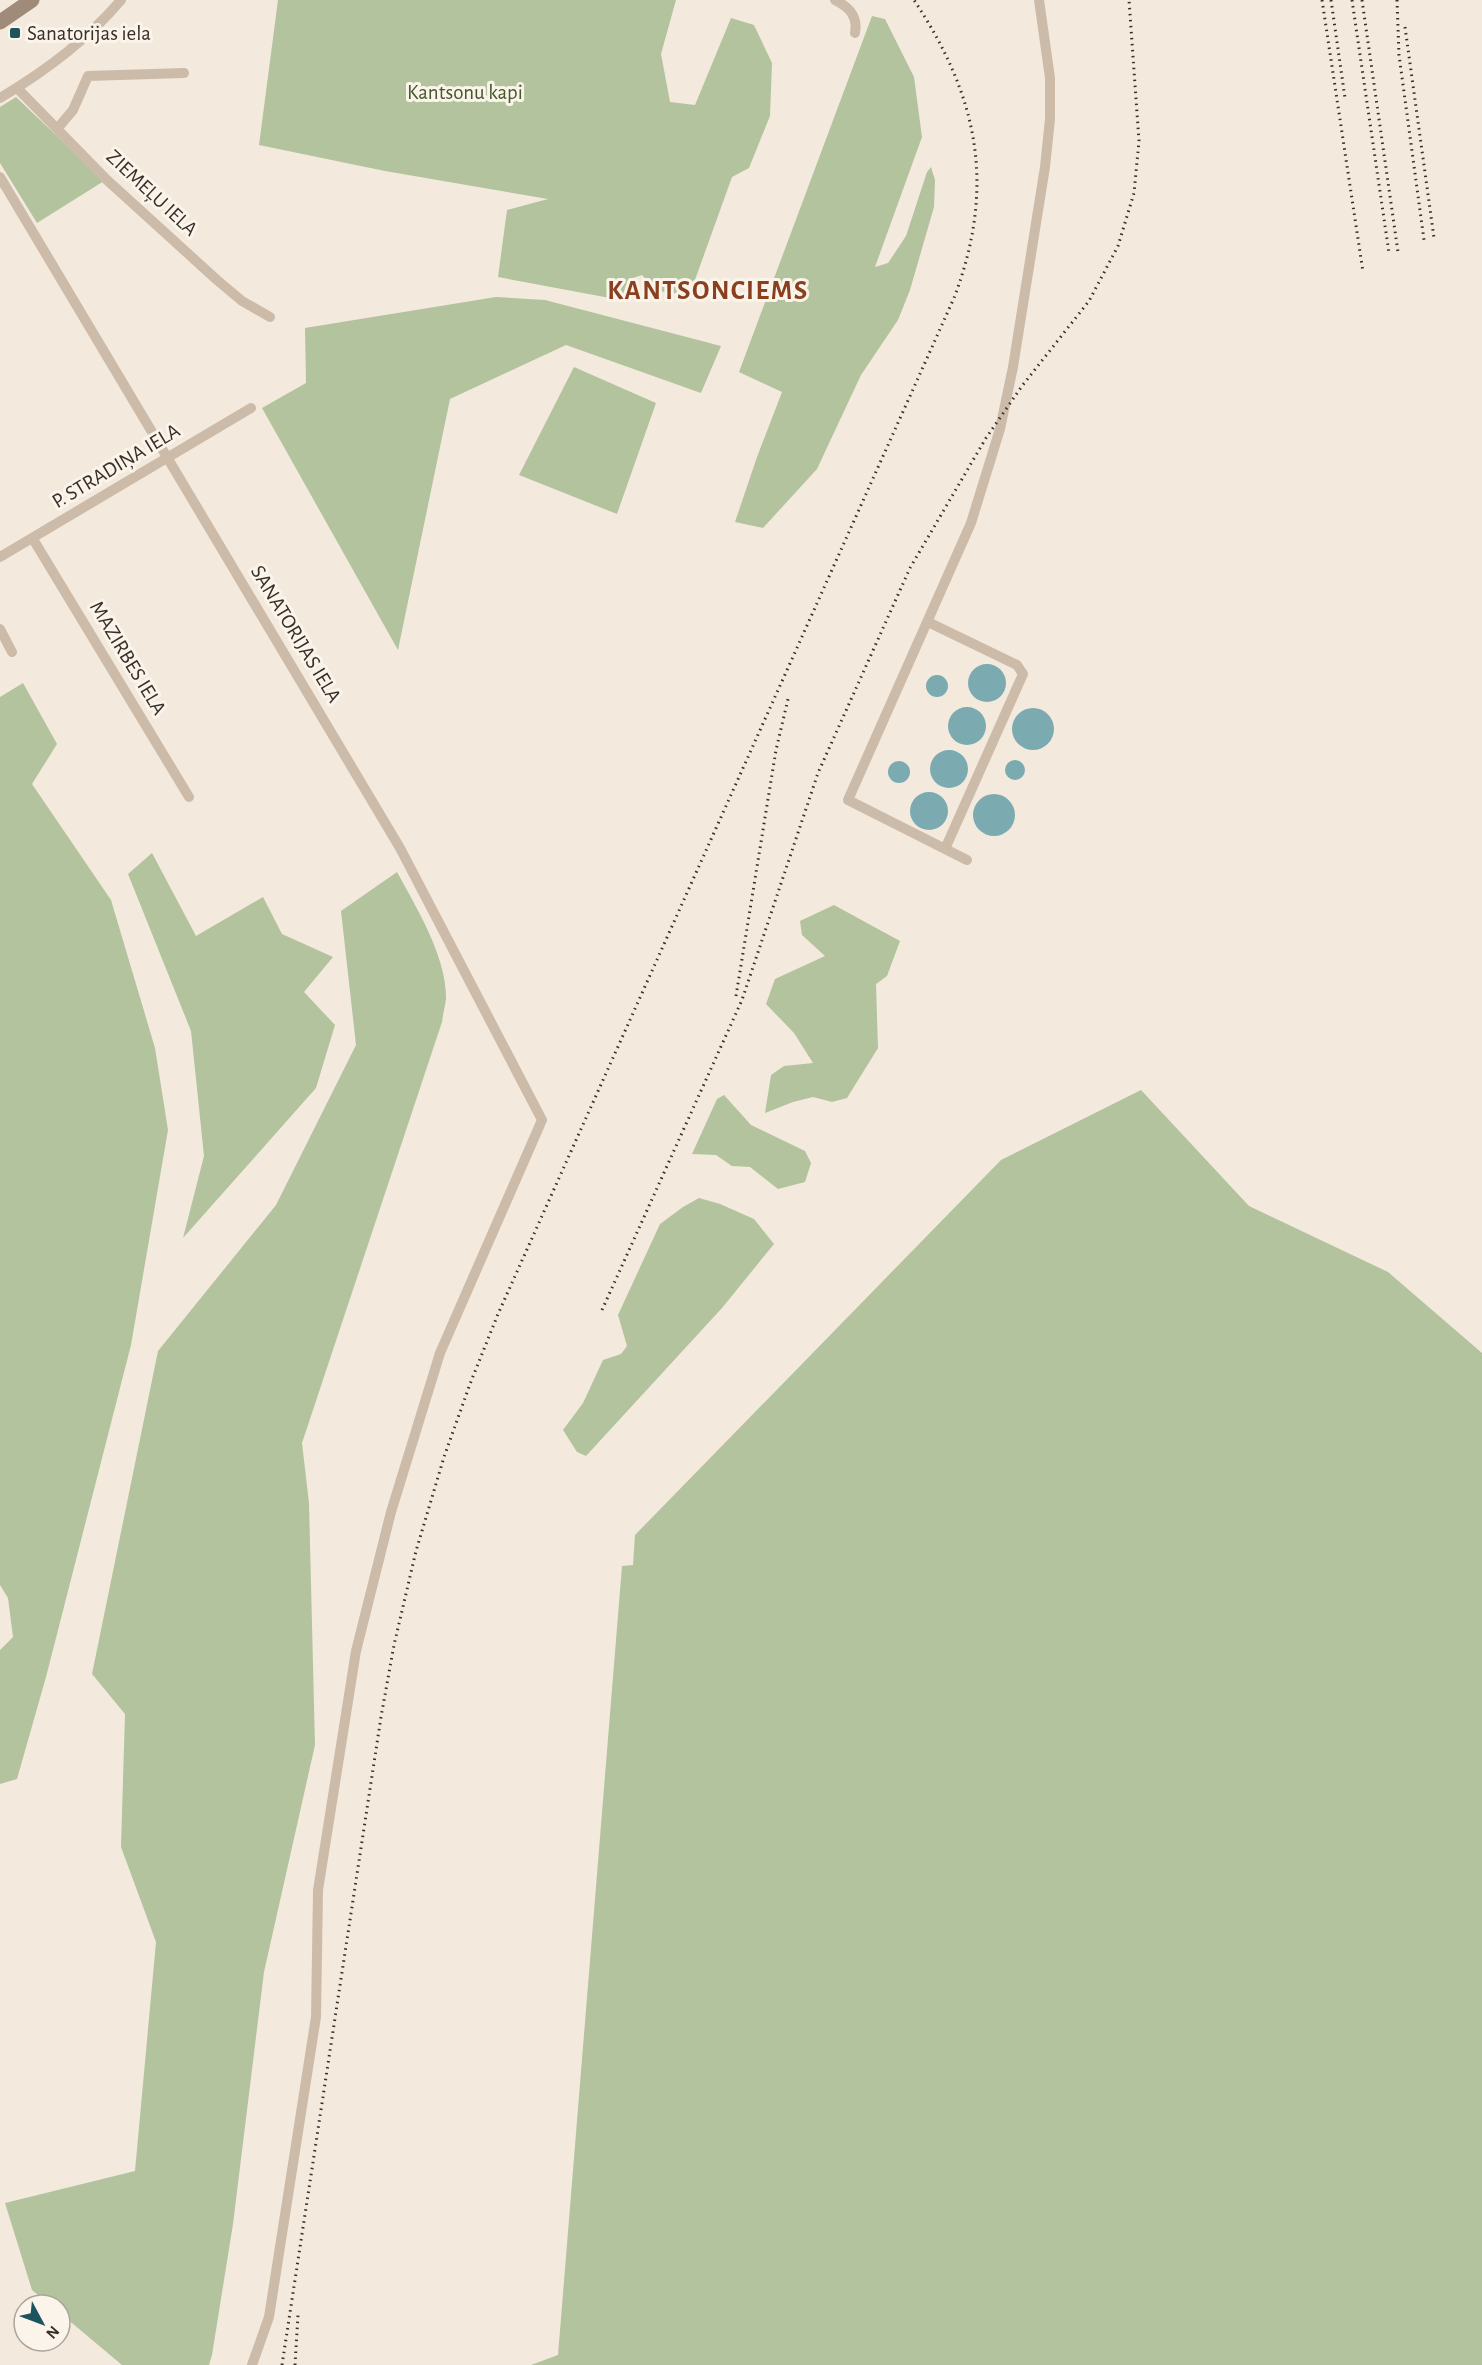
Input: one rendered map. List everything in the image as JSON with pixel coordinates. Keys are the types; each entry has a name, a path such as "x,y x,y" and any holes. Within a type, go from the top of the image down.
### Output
{"street":[{"path":"0,22 32,0"},
{"path":"0,98 17,88 92,31 121,0"},
{"path":"835,0 846,6 854,17 855,33"},
{"path":"967,860 848,800 971,523 1000,429 1013,367 1045,167 1050,119 1050,78 1039,0"},
{"path":"57,129 74,110 88,76 184,73"},
{"name":"ZIEMEĻU IELA","path":"17,88 107,180 217,280 242,301 270,317"},
{"name":"SANATORIJAS IELA","path":"0,177 400,848 542,1120 440,1353 391,1512 356,1651 318,1890 316,2017 269,2317 252,2365"},
{"name":"P. STRADIŅA IELA","path":"0,556 33,539 167,456 251,408"},
{"name":"MAZIRBES IELA","path":"33,539 189,797"},
{"path":"928,622 1017,665 1023,674 945,849"},
{"path":"0,629 12,652"}],"green space":[{"name":"Kantsonu kapi","path":"278,0 676,0 661,54 670,102 695,105 731,18 754,25 772,63 770,116 749,168 732,177 691,291 664,292 642,275 633,278 626,301 498,277 507,210 548,199 385,171 259,145"},
{"path":"872,16 885,19 914,77 922,137 875,267 888,263 906,236 927,172 931,167 935,180 934,207 910,290 898,320 861,375 817,469 763,528 735,522 782,392 739,372"},
{"path":"16,97 104,181 37,223 0,163 0,107"},
{"path":"496,297 545,300 721,346 701,393 566,345 450,399 398,650 262,408 306,383 305,328"},
{"path":"574,367 656,403 617,514 519,475"},
{"path":"23,683 57,744 32,784 111,900 155,1048 168,1130 131,1345 46,1677 17,1779 0,1784 0,1650 13,1637 8,1598 0,1585 0,697"},
{"path":"152,853 196,936 263,897 282,934 333,957 304,992 335,1025 316,1088 183,1238 204,1156 191,1031 128,874"},
{"path":"397,872 436,950 445,983 446,999 442,1022 302,1443 309,1503 315,1745 264,1972 233,2224 212,2355 209,2365 122,2365 72,2323 72,2293 36,2293 32,2290 5,2203 135,2171 156,1942 121,1847 125,1714 92,1674 158,1351 276,1205 356,1045 341,911"},
{"path":"834,905 900,941 887,976 876,984 878,1048 847,1098 832,1102 813,1097 765,1113 771,1075 784,1066 813,1063 794,1033 766,1004 775,979 825,956 802,935 800,921"},
{"path":"1141,1090 1249,1206 1388,1272 1482,1353 1482,2365 531,2365 558,2355 622,1566 633,1565 635,1535 1001,1160"},
{"path":"724,1095 751,1125 805,1151 811,1163 805,1182 778,1189 750,1167 732,1166 716,1155 692,1154 717,1099"},
{"path":"699,1198 720,1204 754,1219 774,1244 722,1308 586,1456 577,1452 563,1430 583,1403 603,1360 621,1354 627,1346 618,1315 660,1224"}],"water":[{"path":"987,664 994,665 1000,670 1005,676 1005,690 1000,696 994,701 987,702 980,701 974,696 969,690 968,683 969,676 974,670 980,665"},
{"path":"933,675 941,675 948,682 948,690 941,697 933,697 926,690 926,682"},
{"path":"967,707 974,708 980,713 985,719 985,733 980,739 974,744 967,745 960,744 954,739 949,733 948,726 949,719 954,713 960,708"},
{"path":"1033,708 1041,709 1048,714 1053,721 1053,737 1048,744 1041,749 1033,750 1025,749 1018,744 1013,737 1012,729 1013,721 1018,714 1025,709"},
{"path":"949,750 963,755 968,769 963,783 949,788 935,783 930,769 935,755"},
{"path":"1015,760 1022,763 1025,770 1022,777 1015,780 1008,777 1005,770 1008,763"},
{"path":"895,761 903,761 910,768 910,776 903,783 895,783 888,776 888,768"},
{"path":"929,792 943,797 948,811 943,825 929,830 915,825 910,811 915,797"},
{"path":"994,794 1002,795 1009,800 1014,807 1014,823 1009,830 1002,835 994,836 986,835 979,830 974,823 973,815 974,807 979,800 986,795"}],"railway":[{"path":"282,2365 381,1717 394,1645 416,1551 444,1457 498,1314 954,298 967,257 975,218 977,181 974,144 966,108 954,72 914,0"},
{"path":"602,1310 742,1000 818,773 910,568 986,438 1022,386 1089,301 1118,246 1134,193 1139,141 1129,0"},
{"path":"1322,0 1363,272"},
{"path":"1331,0 1345,98"},
{"path":"1352,0 1389,253"},
{"path":"1362,0 1398,252"},
{"path":"1397,0 1399,55 1424,240"},
{"path":"1405,27 1434,238"},
{"path":"736,996 776,750 789,695"},
{"path":"295,2365 298,2315"}],"place":[{"name":"Sanatorijas iela","path":"15,33"}],"district":[{"name":"KANTSONCIEMS","path":"708,290"}]}
